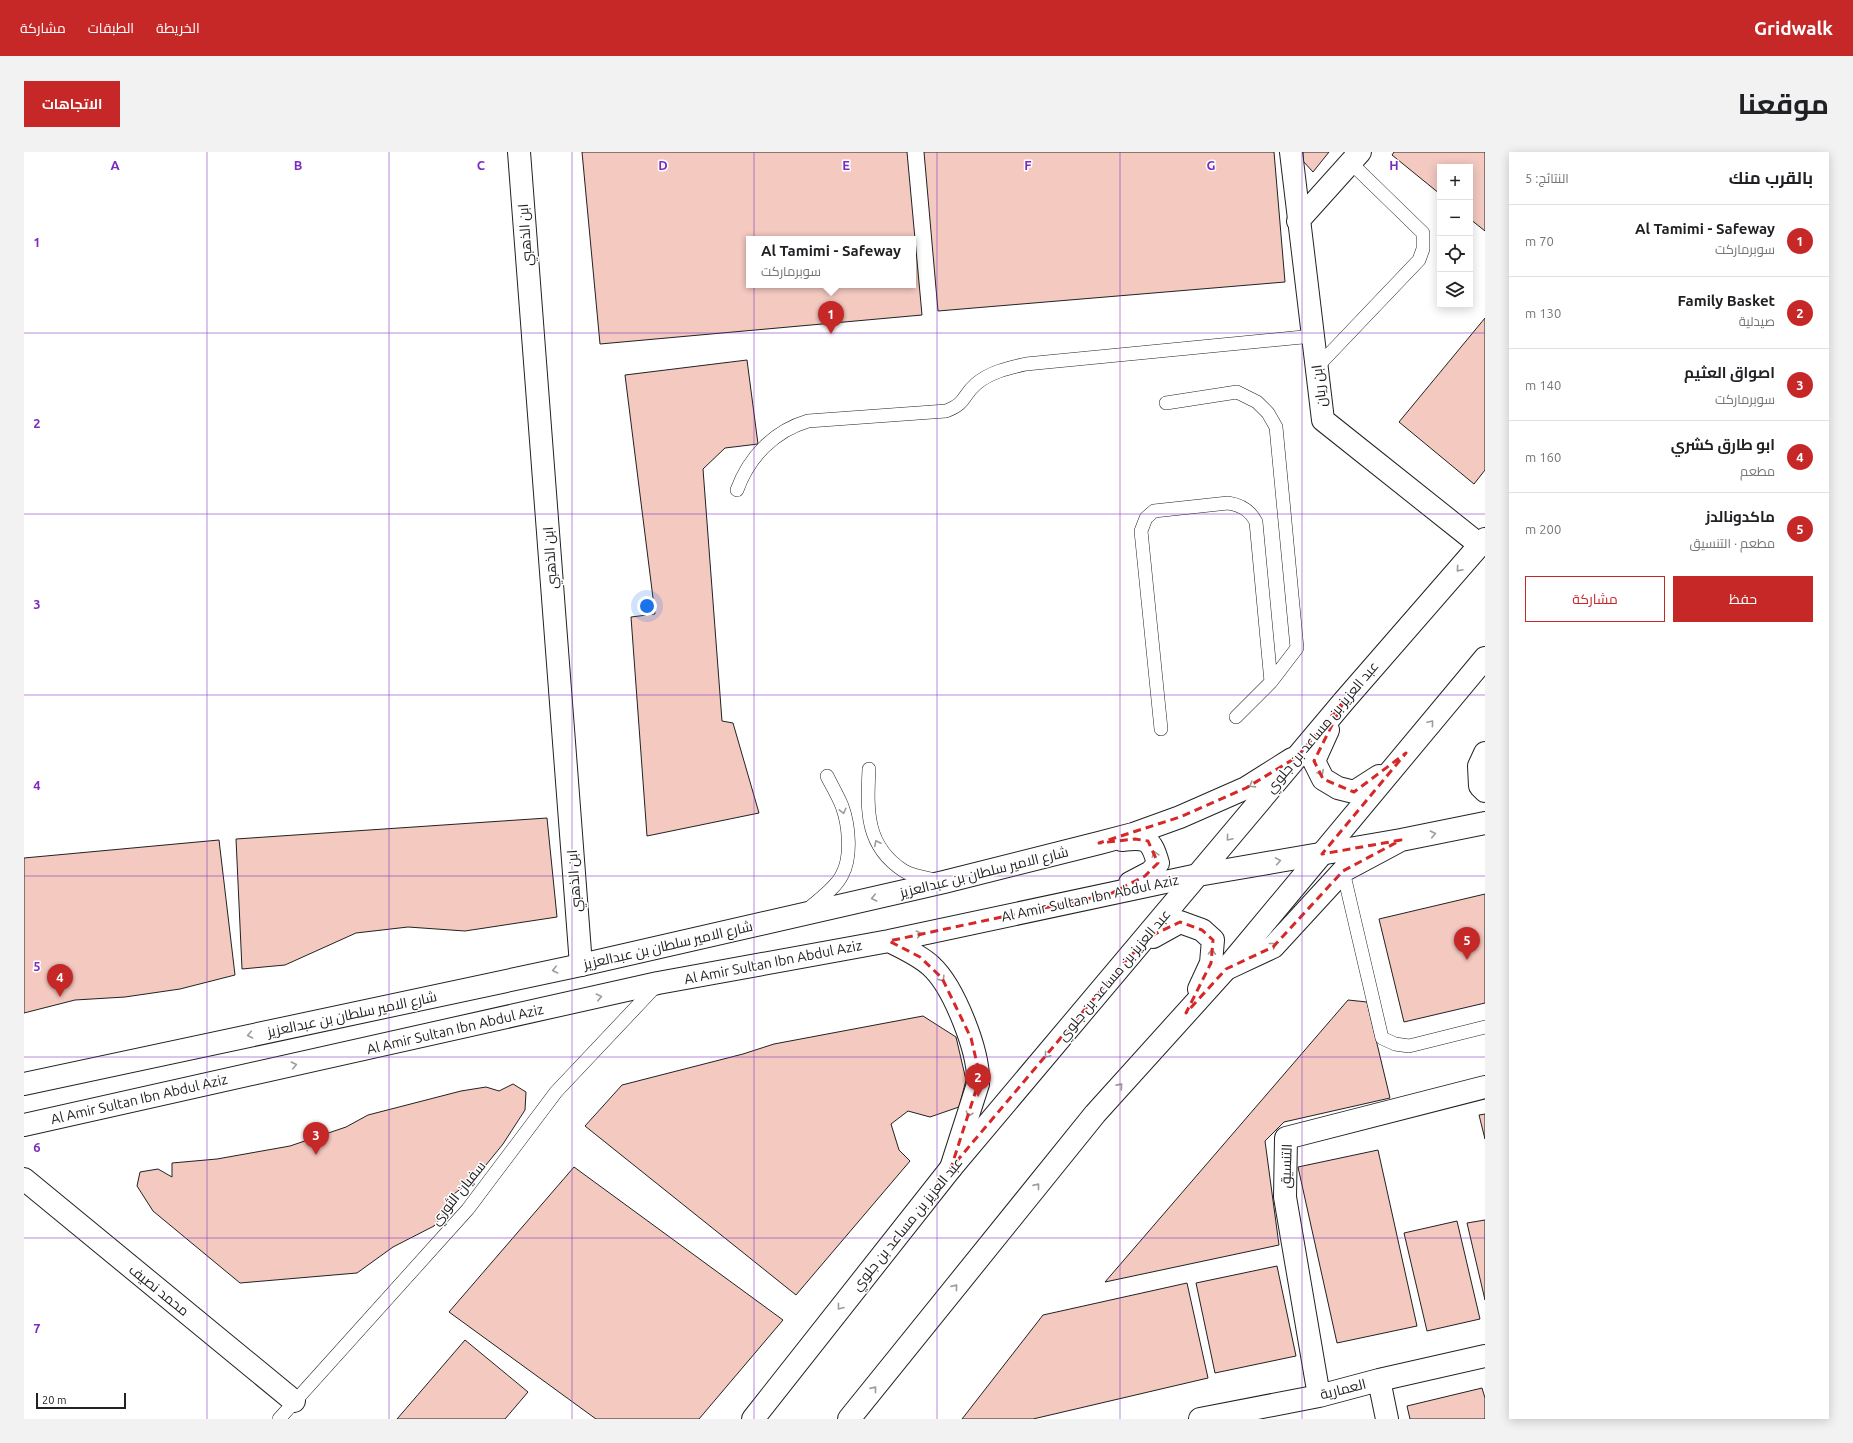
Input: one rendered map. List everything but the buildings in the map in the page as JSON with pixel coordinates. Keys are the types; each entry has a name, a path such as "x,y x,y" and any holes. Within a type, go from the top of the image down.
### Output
{"street":[{"name":"ابن الذهبي","path":"518,152 581,965"},
{"name":"ابن ريان","path":"1291,152 1298,222 1323,420 1483,542"},
{"path":"1298,222 1355,157"},
{"name":"عبد العزيز بن مساعد بن جلوي","path":"753,1419 950,1168 1344,701 1483,542"},
{"path":"849,1419 1095,1114 1226,969 1485,658"},
{"path":"1344,701 1314,761 1323,779 1338,788 1354,792 1380,775 1406,753"},
{"path":"1485,753 1479,766 1480,786 1485,791"},
{"name":"شارع الامير سلطان بن عبدالعزيز","path":"24,1084 581,965 799,916 1099,844 1133,834 1180,817 1240,791 1297,757"},
{"path":"1226,969 1273,947 1343,870 1401,840 1485,823"},
{"path":"1099,844 1135,839 1148,841 1152,846 1158,863 1155,868 1145,876 1110,894"},
{"name":"Al Amir Sultan Ibn Abdul Aziz","path":"24,1125 658,983 889,941 1198,875 1401,840"},
{"path":"1129,957 1155,934 1180,922 1202,930 1213,940 1211,963 1186,1013"},
{"path":"889,941 920,957 942,978 971,1038 979,1072 978,1084 950,1168"},
{"name":"التنسيق","path":"1319,1396 1285,1197 1286,1138 1485,1086"},
{"name":"محمد نصيف","path":"24,1179 294,1402"},
{"name":"العمارية","path":"1200,1419 1319,1396 1379,1380 1485,1356"},
{"path":"1379,1380 1387,1419"}],"lane":[{"path":"1317,367 1419,260 1424,249 1423,233 1355,157"},
{"path":"737,490 743,476 762,448 793,426 808,421 946,410 960,405 975,385 987,376 1026,364 1313,336"},
{"path":"1166,403 1237,392 1257,402 1268,413 1276,427 1297,648 1271,682 1236,717"},
{"path":"1161,729 1141,531 1146,518 1154,511 1228,503 1239,505 1252,513 1256,522 1271,682"},
{"path":"869,769 867,801 873,835 881,852 904,872 944,882"},
{"path":"799,916 823,897 842,876 847,859 849,843 843,807 827,776"},
{"path":"1343,870 1382,1038 1395,1044 1409,1046 1485,1027"},
{"name":"سفيان الثوري","path":"279,1419 468,1209 556,1092 658,983"}],"highlighted area":[{"path":"1344,701 1314,761 1323,779 1354,792 1406,753 1322,854 1401,840 1343,871 1273,947 1226,969 1186,1013 1211,963 1213,940 1202,930 1180,922 1155,934 1129,957 951,1168 978,1084 979,1072 971,1038 942,978 920,957 889,941 1110,894 1145,876 1158,863 1148,841 1135,839 1099,843 1180,817 1246,788 1297,757"}],"place":[{"name":"Al Tamimi - Safeway","path":"831,334"},
{"name":"ماكدونالدز","path":"1467,960"},
{"name":"ابو طارق كشري","path":"60,997"},
{"name":"Family Basket","path":"978,1097"},
{"name":"اصواق العثيم","path":"316,1155"}]}
